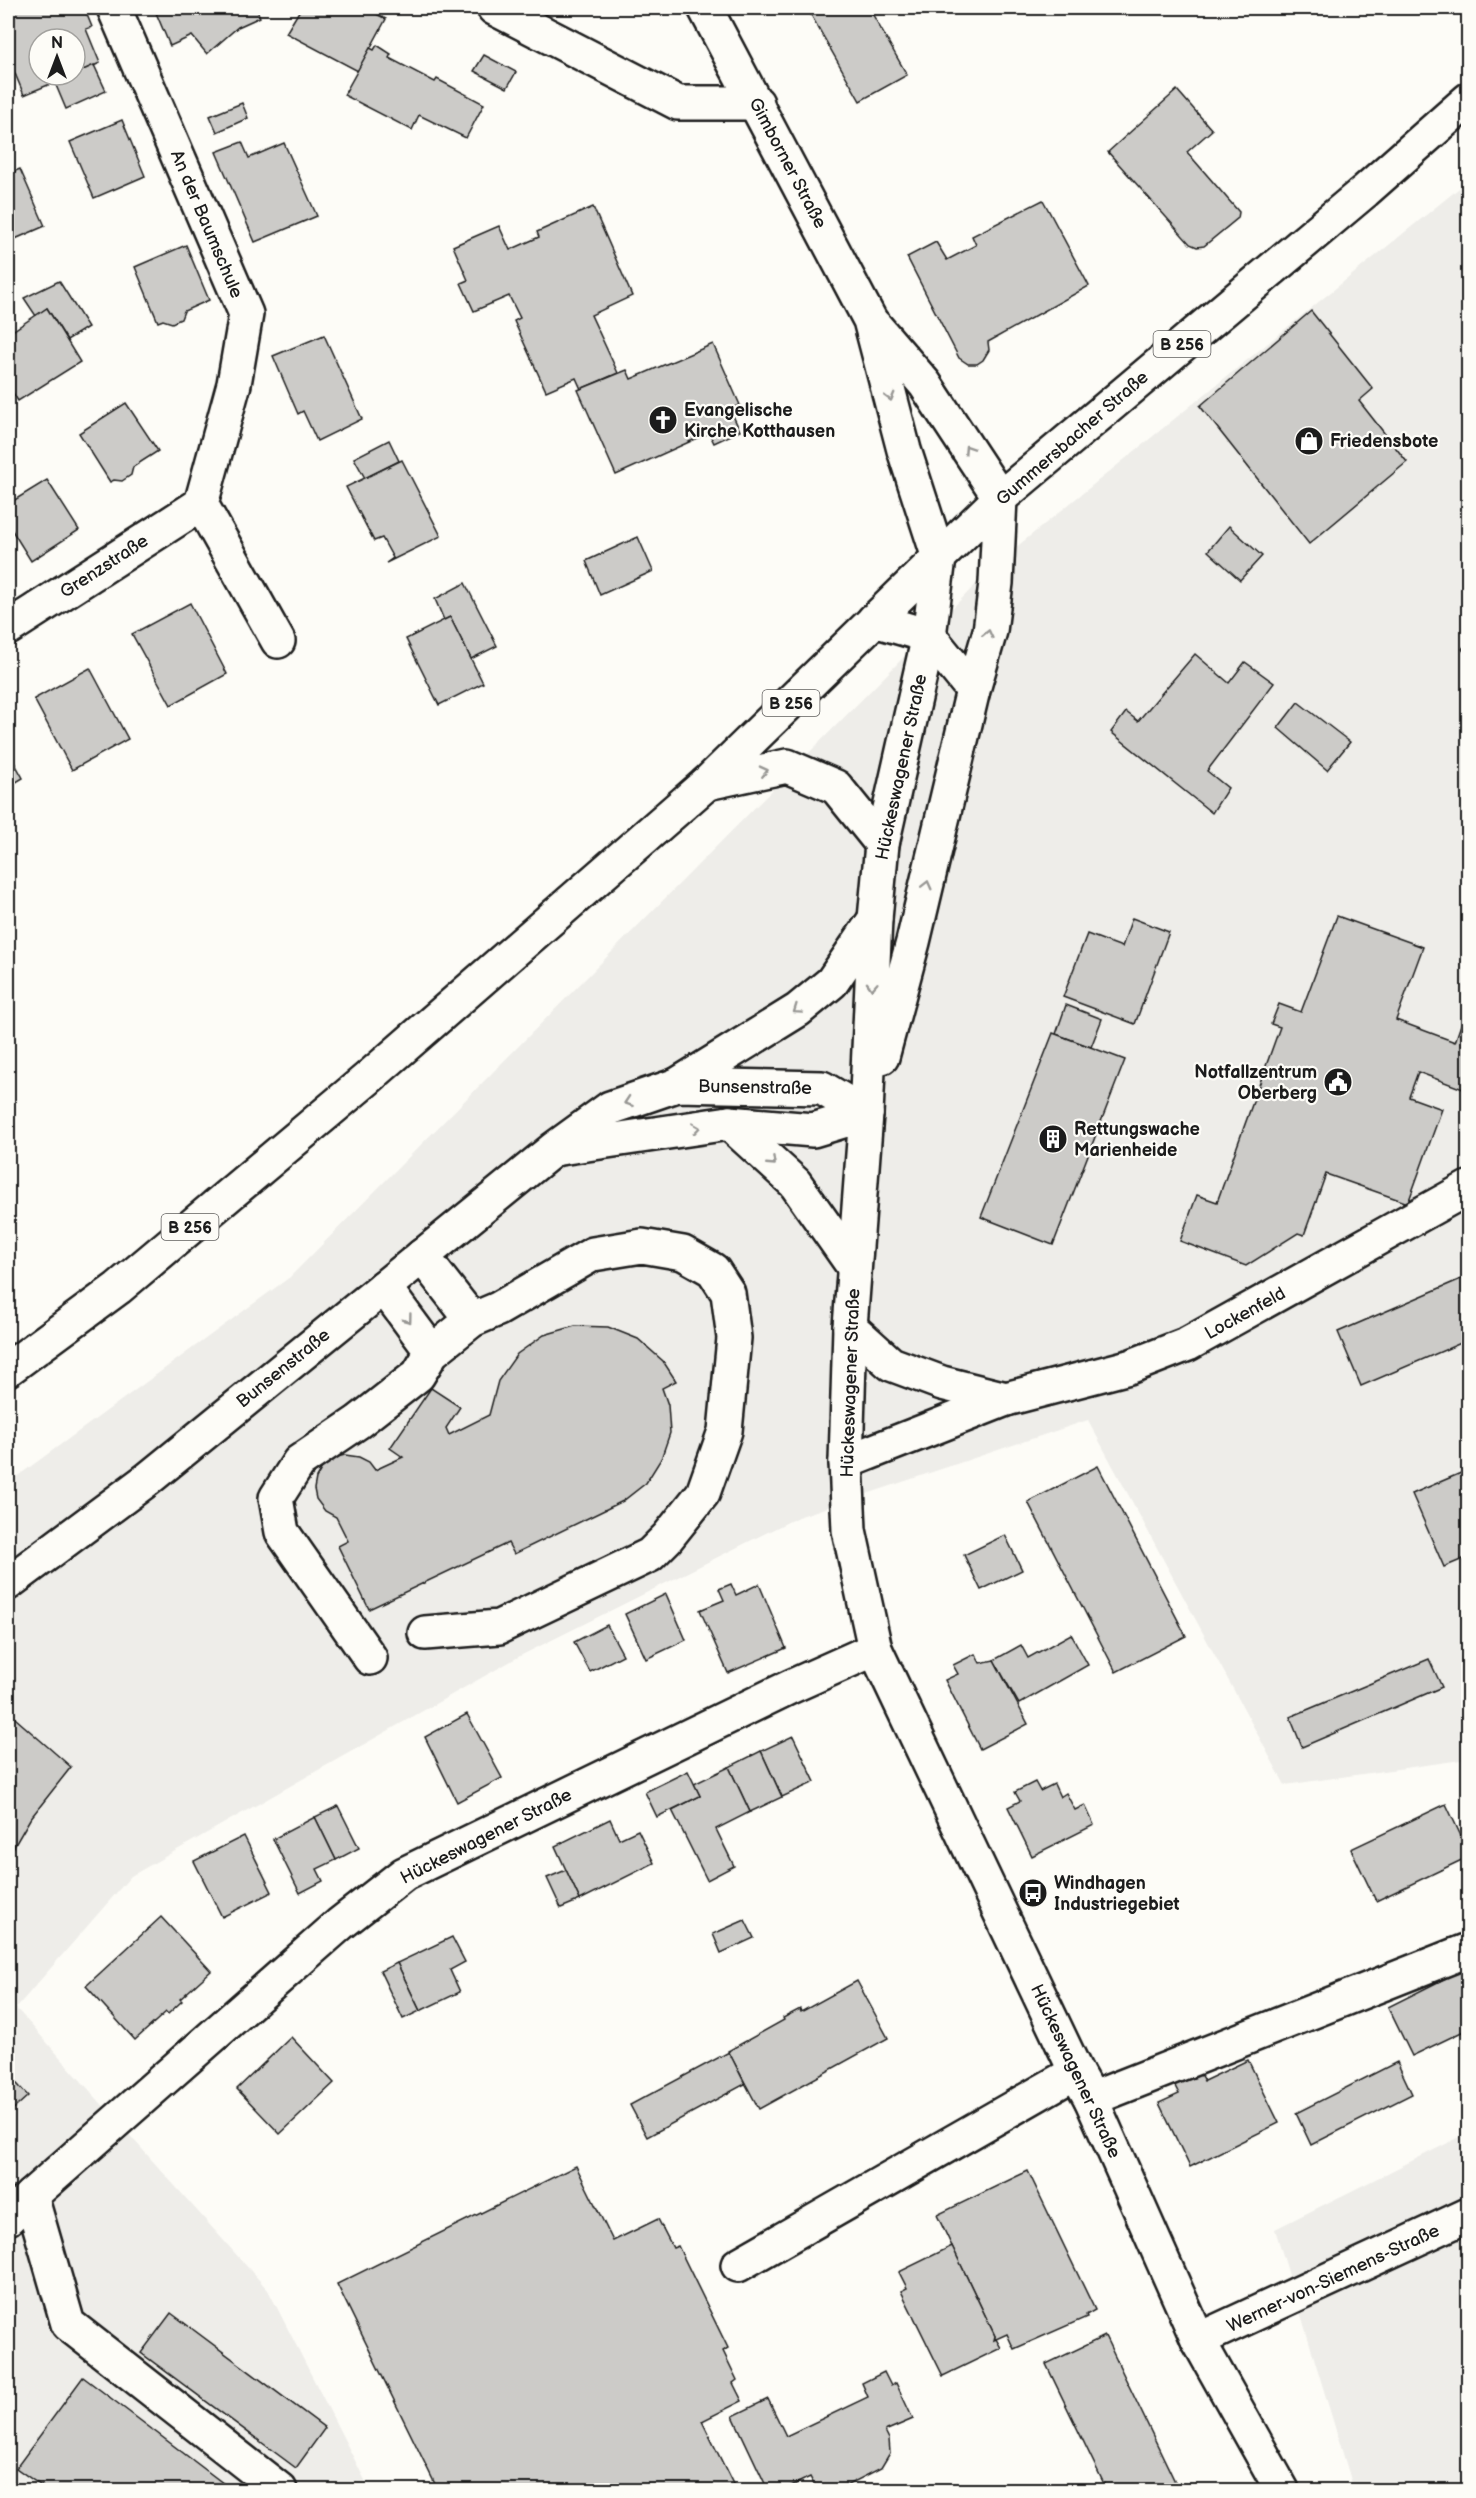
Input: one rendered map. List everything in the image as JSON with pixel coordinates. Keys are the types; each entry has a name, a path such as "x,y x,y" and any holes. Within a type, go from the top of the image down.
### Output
{"street":[{"name":"An der Baumschule","path":"114,8 246,314 234,384 201,504"},
{"path":"494,8 678,103 757,103"},
{"name":"Gimborner Straße","path":"705,8 870,320 904,450 939,558"},
{"name":"Gummersbacher Straße","path":"874,620 1000,498 1365,191 1468,100"},
{"name":"Gimborner Straße","path":"870,320 925,384 1000,498"},
{"name":"Hückeswagener Straße","path":"866,1114 914,942 972,690 990,631 996,583 1000,498"},
{"name":"Grenzstraße","path":"8,628 201,504"},
{"path":"201,504 278,641"},
{"name":"Hückeswagener Straße","path":"939,558 929,636 882,844 875,919 866,1114 850,1327 846,1462 849,1530 875,1649 1083,2085 1198,2340 1282,2490"},
{"path":"874,620 929,636"},
{"name":"B 256","path":"8,1370 145,1265 367,1079 707,783 874,620"},
{"name":"Hückeswagener Straße","path":"929,636 972,690"},
{"path":"707,783 787,766 836,787 882,844"},
{"name":"Bunsenstraße","path":"8,1583 148,1479 555,1148 610,1108 677,1085 798,1010 832,982 875,919"},
{"name":"Bunsenstraße","path":"677,1085 822,1088 866,1114"},
{"name":"Bunsenstraße","path":"555,1148 729,1123 813,1130 866,1114"},
{"name":"Bunsenstraße","path":"729,1123 795,1183 854,1267"},
{"name":"Lockenfeld","path":"846,1462 1006,1399 1129,1367 1188,1344 1468,1188"},
{"path":"370,1658 282,1532 276,1498 299,1462 358,1422 418,1375 432,1352 472,1320 498,1309 592,1254 642,1246 683,1253 713,1270 728,1293 734,1338 724,1431 703,1493 667,1538 650,1555 500,1627 425,1633"},
{"path":"422,1256 472,1320"},
{"path":"384,1287 432,1352"},
{"name":"Lockenfeld","path":"850,1327 891,1364 942,1383 1006,1399"},
{"name":"Hückeswagener Straße","path":"19,2207 340,1924 404,1874 790,1687 875,1649"},
{"path":"738,2265 1083,2085 1468,1950"},
{"path":"19,2207 68,2324 280,2490"},
{"name":"Werner-von-Siemens-Straße","path":"1198,2340 1468,2215"}],"shaded area":[{"path":"1468,181 1468,1759 1285,1785 1088,1420 798,1517 520,1656 131,1876 16,2008 268,2290 370,2490 8,2490 8,1483 290,1277 999,561"},
{"path":"1468,2133 1468,2490 1354,2490 1275,2229"}],"building":[{"path":"8,8 77,8 79,12 85,10 92,27 87,29 27,27 27,87 43,87 24,95 8,57"},
{"path":"154,8 256,8 260,17 238,27 207,54 192,36 170,46"},
{"path":"301,8 365,8 386,19 358,71 286,33"},
{"path":"820,8 869,8 907,75 860,101 810,13"},
{"path":"87,31 100,63 87,69"},
{"path":"377,45 391,54 389,58 435,82 437,79 484,104 466,138 419,115 412,130 344,95 370,48 374,50"},
{"path":"484,55 516,72 507,88 474,71"},
{"path":"94,65 106,91 66,109 57,87 87,87 87,68"},
{"path":"1177,90 1212,130 1187,152 1239,212 1238,218 1204,246 1197,247 1190,244 1108,152"},
{"path":"242,103 248,118 217,132 210,116"},
{"path":"122,120 145,176 94,198 70,142"},
{"path":"242,142 249,158 284,143 317,216 255,242 216,152"},
{"path":"20,169 45,226 8,242 8,174"},
{"path":"1043,200 1089,286 988,342 989,350 983,360 977,364 968,364 959,358 907,257 936,242 947,260 976,245 972,236"},
{"path":"593,207 632,296 591,315 618,373 581,389 576,378 546,391 514,321 520,318 509,296 474,311 461,283 468,280 453,246 499,226 510,250 539,237 537,232"},
{"path":"186,245 209,300 184,311 181,319 172,323 163,320 158,322 135,267"},
{"path":"59,281 88,327 67,340 47,308 36,316 24,298"},
{"path":"47,308 80,362 18,401 8,385 8,334"},
{"name":"Friedensbote","path":"1311,311 1373,389 1359,401 1407,462 1309,544 1200,406"},
{"path":"324,335 362,419 317,441 303,411 298,414 273,356"},
{"name":"Evangelische Kirche Kotthausen","path":"713,344 740,405 730,409 740,431 714,443 709,433 616,475 578,390 627,370 631,379"},
{"path":"126,403 158,451 133,467 131,475 122,481 110,482 79,433"},
{"path":"389,440 399,461 365,478 354,458"},
{"path":"402,460 441,536 386,563 393,558 382,538 374,541 346,487"},
{"path":"47,480 79,530 31,561 8,524 8,504"},
{"path":"1229,526 1262,556 1240,580 1208,551"},
{"path":"638,537 653,571 600,595 586,561"},
{"path":"465,583 497,646 471,659 450,617 444,620 435,599"},
{"path":"190,603 227,674 171,705 132,634"},
{"path":"450,617 483,683 439,705 406,639"},
{"path":"1468,642 1468,656 1462,649"},
{"path":"1195,654 1229,683 1245,662 1274,683 1207,771 1228,788 1212,813 1111,732 1126,712 1138,721"},
{"path":"90,668 128,739 72,770 34,699"},
{"path":"1298,702 1350,742 1327,770 1278,728"},
{"path":"8,751 23,778 8,787"},
{"name":"Notfallzentrum Oberberg","path":"1337,916 1423,947 1396,1020 1455,1042 1468,1004 1468,1091 1418,1072 1409,1097 1442,1109 1408,1203 1326,1174 1304,1235 1298,1233 1246,1266 1180,1241 1197,1195 1217,1202 1280,1027 1271,1024 1279,1004 1301,1012"},
{"path":"1132,918 1169,932 1135,1024 1063,997 1087,934 1122,947"},
{"path":"1066,1005 1102,1019 1091,1047 1056,1034"},
{"name":"Rettungswache Marienheide","path":"1053,1033 1125,1060 1053,1245 981,1217"},
{"path":"1468,1276 1468,1340 1361,1386 1338,1332"},
{"path":"575,1326 608,1327 638,1339 663,1361 676,1381 662,1388 668,1405 670,1433 661,1459 646,1483 623,1501 514,1554 508,1543 369,1609 338,1546 348,1541 336,1517 325,1511 316,1499 314,1489 316,1478 323,1466 333,1458 345,1455 359,1457 369,1462 375,1470 403,1457 390,1448 431,1388 460,1407 446,1428 449,1435 489,1415 498,1381 517,1354 544,1335"},
{"path":"1098,1466 1186,1636 1116,1672 1028,1502"},
{"path":"1468,1470 1468,1557 1444,1567 1412,1494"},
{"path":"1005,1535 1022,1570 981,1590 964,1555"},
{"path":"731,1584 736,1595 759,1584 786,1648 728,1673 700,1610 724,1600 719,1589"},
{"path":"666,1594 686,1640 646,1659 625,1614"},
{"path":"607,1625 623,1655 590,1672 574,1642"},
{"path":"1071,1634 1088,1665 1019,1704 994,1660 1021,1645 1028,1658"},
{"path":"975,1654 980,1663 994,1660 1028,1724 980,1749 945,1680 958,1674 953,1665"},
{"path":"1429,1659 1442,1687 1302,1747 1290,1717"},
{"path":"8,1712 71,1767 30,1819 8,1857"},
{"path":"467,1714 502,1778 457,1802 425,1737"},
{"path":"793,1736 815,1782 782,1797 761,1751"},
{"path":"761,1751 782,1797 750,1812 729,1767"},
{"path":"729,1767 750,1812 716,1829 734,1866 707,1880 672,1810 700,1796 694,1784"},
{"path":"688,1771 700,1796 657,1817 645,1792"},
{"path":"1035,1782 1040,1791 1054,1784 1060,1797 1066,1793 1075,1810 1085,1805 1094,1825 1032,1856 1008,1807 1020,1801 1015,1792"},
{"path":"1446,1804 1468,1851 1468,1857 1376,1901 1351,1849"},
{"path":"338,1806 359,1848 336,1860 315,1817"},
{"path":"315,1817 336,1860 317,1869 323,1881 300,1893 273,1839"},
{"path":"610,1819 619,1839 638,1830 654,1863 580,1900 555,1846"},
{"path":"244,1836 272,1892 222,1917 194,1861"},
{"path":"566,1870 580,1900 561,1908 547,1878"},
{"path":"161,1917 211,1971 180,1999 182,2001 168,2014 166,2012 135,2040 86,1986"},
{"path":"745,1920 754,1938 721,1953 713,1934"},
{"path":"452,1937 465,1962 450,1970 460,1992 420,2011 397,1963"},
{"path":"397,1963 420,2011 403,2019 380,1971"},
{"path":"1468,1967 1468,2029 1412,2056 1388,2007"},
{"path":"857,1981 888,2038 759,2109 728,2051 784,2020 783,2018 800,2009 801,2012"},
{"path":"291,2037 334,2083 280,2134 237,2089"},
{"path":"729,2052 745,2084 647,2137 630,2105"},
{"path":"1248,2060 1279,2123 1190,2167 1159,2103 1179,2094 1174,2084 1199,2072 1204,2081"},
{"path":"1397,2062 1412,2094 1311,2145 1296,2113"},
{"path":"8,2074 28,2096 8,2114"},
{"path":"576,2166 613,2241 658,2219 673,2248 678,2246 728,2348 723,2351 737,2380 733,2383 742,2401 702,2421 736,2490 438,2490 337,2284"},
{"path":"1028,2171 1095,2310 1086,2315 1087,2317 1014,2349 1007,2334 994,2340 995,2336 937,2215"},
{"path":"952,2246 995,2336 994,2340 996,2339 1001,2348 943,2376 901,2291 907,2288 899,2272"},
{"path":"171,2313 325,2428 296,2468 141,2353"},
{"path":"1105,2336 1179,2490 1107,2490 1046,2364"},
{"path":"884,2372 891,2386 896,2383 913,2419 885,2431 889,2439 890,2453 881,2468 838,2490 817,2490 810,2477 783,2490 768,2490 733,2416 768,2399 786,2436 868,2397 862,2383"},
{"path":"83,2377 232,2490 47,2490 16,2468"}],"place":[{"name":"Evangelische Kirche Kotthausen","path":"663,420"},
{"name":"Friedensbote","path":"1309,441"},
{"name":"Notfallzentrum Oberberg","path":"1338,1082"},
{"name":"Rettungswache Marienheide","path":"1053,1139"},
{"name":"Windhagen Industriegebiet","path":"1033,1893"}]}
